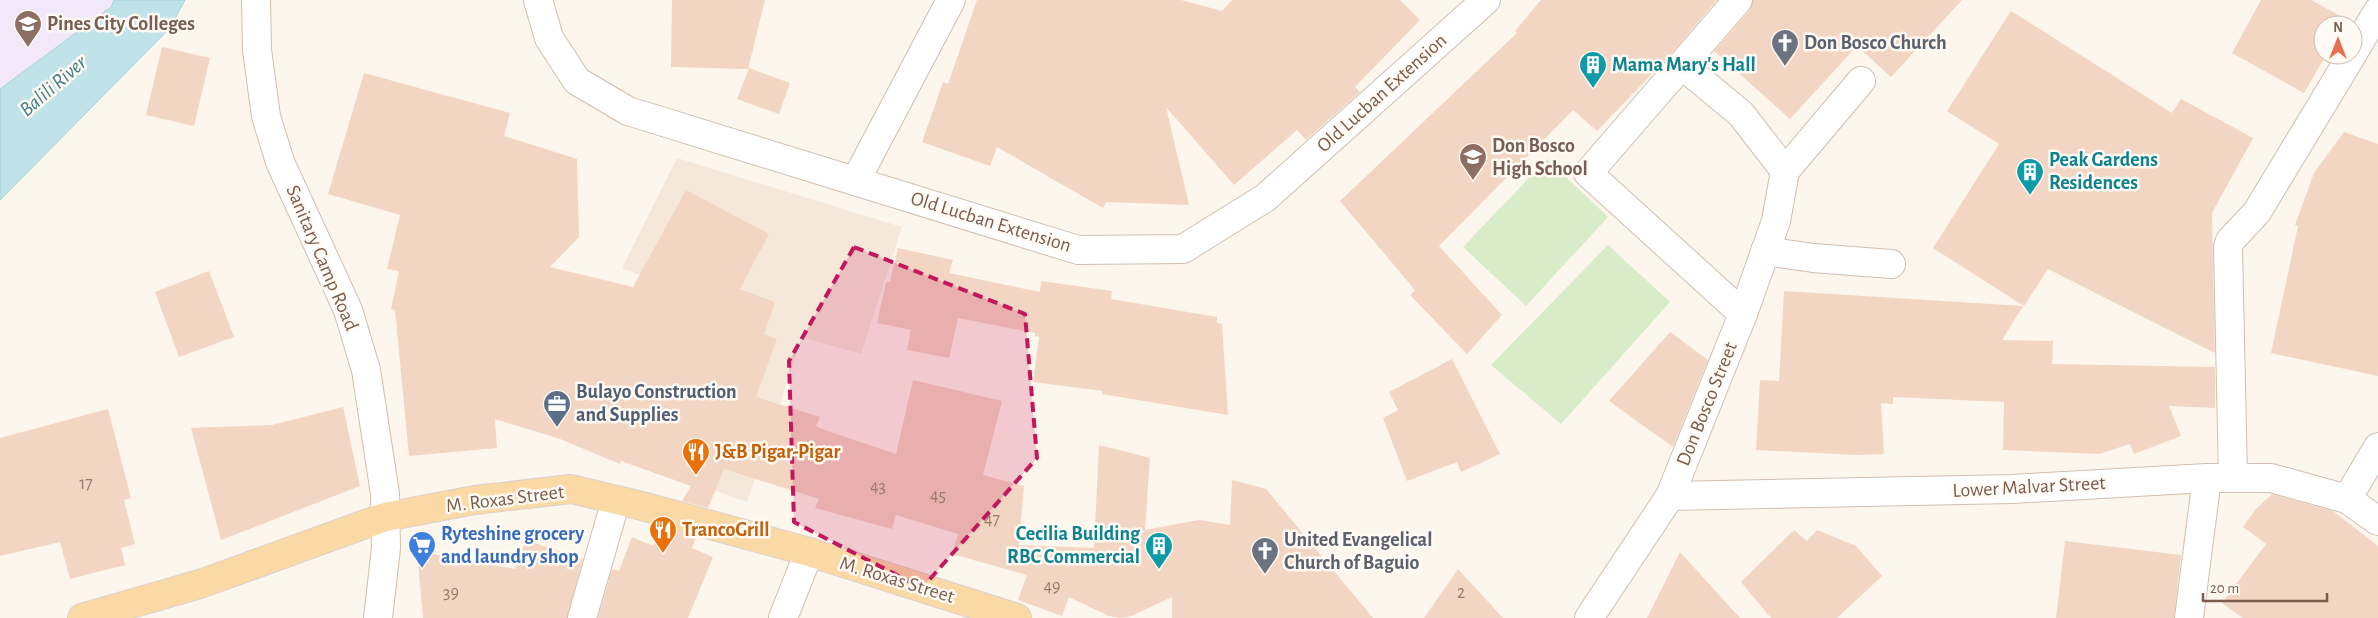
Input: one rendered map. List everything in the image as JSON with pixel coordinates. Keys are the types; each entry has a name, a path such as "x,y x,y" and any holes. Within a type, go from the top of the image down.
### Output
{"main road":[{"name":"M. Roxas Street","path":"82,618 200,584 386,517 475,500 571,489 809,552 1017,618"}],"street":[{"name":"Sanitary Camp Road","path":"256,0 257,50 266,116 280,162 348,310 366,370 386,494 386,548 378,618"},
{"name":"Old Lucban Extension","path":"538,0 549,38 577,81 628,111 1078,250 1184,249 1266,198 1486,0"},
{"path":"856,180 951,0"},
{"path":"1738,0 1683,66 1588,173 1743,314"},
{"path":"2363,36 2378,11"},
{"path":"2189,618 2220,478 2231,358 2227,288 2228,247 2230,241 2257,212 2345,65"},
{"path":"1683,66 1741,114 1785,170 1861,81"},
{"name":"Don Bosco Street","path":"1589,618 1670,496 1743,314 1776,221 1785,170"},
{"path":"1765,252 1891,264"},
{"path":"2347,499 2378,447"},
{"name":"Lower Malvar Street","path":"1670,496 2012,489 2220,478 2271,478 2347,499 2378,521"},
{"path":"582,618 616,500"},
{"path":"783,618 809,552"}],"highlighted area":[{"path":"854,247 1025,314 1037,458 922,588 794,522 789,361"}],"shaded area":[{"name":"Pines City Colleges","path":"0,0 114,0 111,7 0,89"},
{"path":"677,158 902,227 861,354 802,337 747,502 669,474 685,293 622,268"}],"green space":[{"path":"1547,159 1608,217 1526,306 1463,247"},
{"path":"1608,245 1670,302 1561,424 1491,365"}],"water":[{"name":"Balili River","path":"114,0 185,0 170,28 0,200 0,89 111,7"}],"building":[{"path":"672,0 765,0 748,69 671,67"},
{"path":"977,0 1181,0 1222,11 1232,0 1400,0 1420,20 1355,87 1360,92 1306,140 1297,130 1234,185 1166,107 1189,205 1106,202 1103,208 997,147 990,166 922,142 943,82 948,84"},
{"path":"1541,0 1717,0 1670,55 1597,131 1573,110 1439,246 1502,315 1467,354 1410,295 1415,290 1340,201 1517,33 1515,31"},
{"name":"Don Bosco Church","path":"1753,0 1962,0 1891,77 1857,46 1790,119 1714,51 1750,10"},
{"path":"2261,0 2311,0 2339,15 2313,15 2313,65 2320,65 2304,93 2232,53"},
{"path":"2011,11 2172,113 2181,99 2253,138 2212,213 2215,353 2048,269 2024,306 1933,248 1999,144 1947,111"},
{"path":"162,47 210,58 194,126 146,115"},
{"path":"749,68 790,83 779,114 737,99"},
{"path":"364,73 510,113 504,136 577,159 579,237 550,267 633,287 686,190 769,234 740,289 775,302 764,334 777,339 756,397 820,417 816,426 822,429 896,454 913,380 1002,401 983,475 1024,486 1019,545 1094,548 1099,445 1150,458 1145,530 1199,520 1230,525 1232,480 1266,489 1373,618 1172,618 1172,597 1129,617 1119,618 1109,616 1069,597 1062,616 1018,600 1027,575 952,554 958,534 896,515 892,529 815,508 819,499 724,469 708,508 682,501 691,486 621,461 620,464 560,439 495,419 497,448 409,456 395,310 391,309 399,271 387,269 400,215 328,194"},
{"path":"2344,132 2378,144 2378,376 2271,353 2298,226 2295,225 2314,173"},
{"path":"898,248 953,260 949,273 1040,292 1041,281 1112,291 1111,299 1217,317 1217,323 1222,324 1228,415 1102,394 1103,391 1033,382 1039,337 1035,336 1035,333 958,318 949,358 907,350 911,330 877,323 886,282 890,282"},
{"path":"209,271 234,337 179,357 155,292"},
{"path":"1784,291 2023,306 2002,340 2053,341 2052,364 2215,367 2215,408 2169,406 2181,436 2134,454 2130,444 2099,454 2003,450 2004,402 1893,397 1893,404 1881,403 1884,454 1857,455 1756,450 1760,380 1779,381"},
{"path":"1670,332 1708,360 1673,447 1609,401"},
{"path":"1452,359 1500,454 1461,472 1457,462 1407,481 1383,418 1398,410 1389,392"},
{"path":"343,407 360,486 221,540 191,428 272,425"},
{"path":"108,409 131,498 124,500 135,544 121,548 125,565 70,579 60,542 0,556 0,438"},
{"path":"2272,494 2333,511 2378,546 2378,618 2243,618 2222,603 2266,544 2243,527 2256,509"},
{"path":"664,528 696,537 692,548 713,557 688,618 598,618 612,569 619,571 632,537 653,546"},
{"path":"1794,530 1807,541 1817,530 1856,546 1882,576 1837,618 1771,618 1741,582"},
{"path":"526,540 583,559 567,618 423,618 417,551 515,569"},
{"path":"2065,541 2181,555 2174,618 2056,618"},
{"path":"1680,552 1740,618 1647,618"},
{"path":"1458,569 1503,618 1424,618"}],"place":[{"name":"Pines City Colleges","path":"28,48"},
{"name":"Don Bosco Church","path":"1785,67"},
{"name":"Mama Mary's Hall","path":"1593,89"},
{"name":"Don Bosco High School","path":"1473,181"},
{"name":"Peak Gardens Residences","path":"2030,196"},
{"name":"Bulayo Construction and Supplies","path":"557,428"},
{"name":"J&B Pigar-Pigar","path":"696,476"},
{"name":"TrancoGrill","path":"663,554"},
{"name":"Ryteshine grocery and laundry shop","path":"422,569"},
{"name":"Cecilia Building RBC Commercial","path":"1159,570"},
{"name":"United Evangelical Church of Baguio","path":"1265,575"}]}
